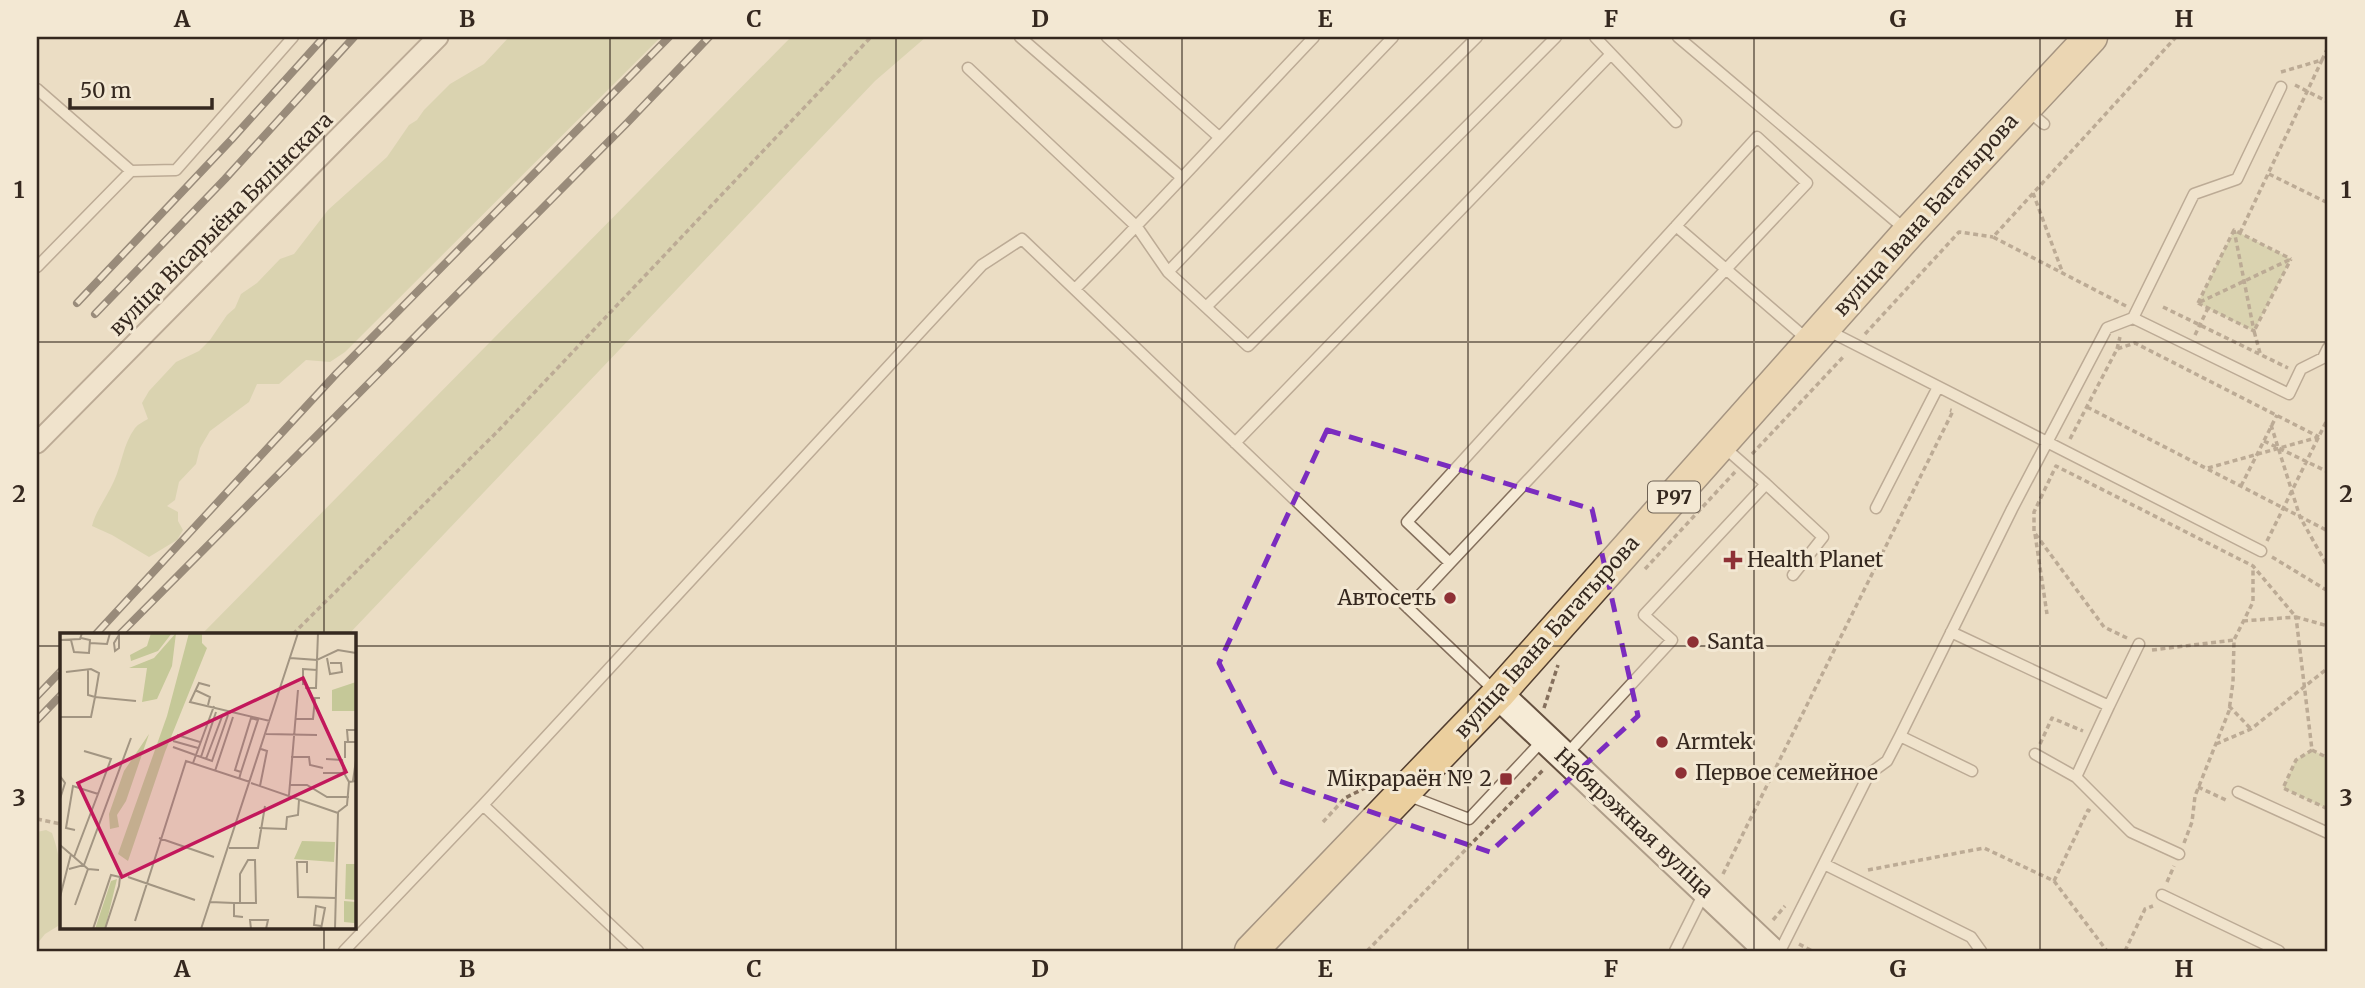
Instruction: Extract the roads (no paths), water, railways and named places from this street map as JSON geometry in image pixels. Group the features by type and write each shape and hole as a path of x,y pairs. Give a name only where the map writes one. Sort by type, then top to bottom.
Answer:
{"main road":[{"name":"вуліца Івана Багатырова","path":"1251,951 1391,787 1498,694 1909,232 2034,116 2091,37"},
{"name":"Набярэжная вуліца","path":"1498,694 1551,755 1706,889 1770,951"}],"street":[{"name":"вуліца Вісарыёна Бялінскага","path":"37,443 438,37"}],"lane":[{"path":"37,89 131,171 176,170 293,37"},
{"path":"1020,37 1181,177"},
{"path":"1107,37 1219,137"},
{"path":"1075,289 1137,227 1314,37"},
{"path":"1168,272 1393,37"},
{"path":"1206,307 1477,37"},
{"path":"968,68 1137,227 1168,272 1248,346 1556,37"},
{"path":"1595,37 1676,122"},
{"path":"1678,37 1909,232"},
{"path":"1235,443 1611,54"},
{"path":"1780,951 1869,774 1887,761 2106,328 2133,318 2194,194 2237,179 2281,87"},
{"path":"1408,608 1807,183 1757,137 1407,522 1450,563"},
{"path":"37,267 131,171"},
{"path":"1676,226 1726,270 1817,336 1938,387 2261,551"},
{"path":"344,951 483,805 982,265 1022,239 1498,694"},
{"path":"2133,318 2289,394 2301,369 2323,358 2328,348"},
{"path":"1876,508 1938,387"},
{"path":"1721,444 1823,537 1793,575"},
{"path":"1391,787 1468,819 1551,755 1672,640 1644,615 1766,484"},
{"path":"1951,632 2109,706"},
{"path":"2076,777 2139,644"},
{"path":"1900,736 1972,771"},
{"path":"2035,754 2076,777 2131,832 2179,854"},
{"path":"2238,792 2328,833"},
{"path":"483,805 638,951"},
{"path":"1824,864 1971,937 1981,951"},
{"path":"1675,951 1706,889"},
{"path":"2161,895 2279,951"}],"railway":[{"path":"77,303 324,37"},
{"path":"95,314 225,179 354,37"},
{"path":"97,633 337,373 669,37"},
{"path":"121,633 709,37"},
{"path":"37,696 60,672"},
{"path":"37,720 60,696"}],"place":[{"name":"Health Planet","path":"1733,560"},
{"name":"Автосеть","path":"1450,598"},
{"name":"Santa","path":"1693,642"},
{"name":"Armtek","path":"1662,742"},
{"name":"Первое семейное","path":"1681,773"},
{"name":"Мікрараён № 2","path":"1506,779"}]}
